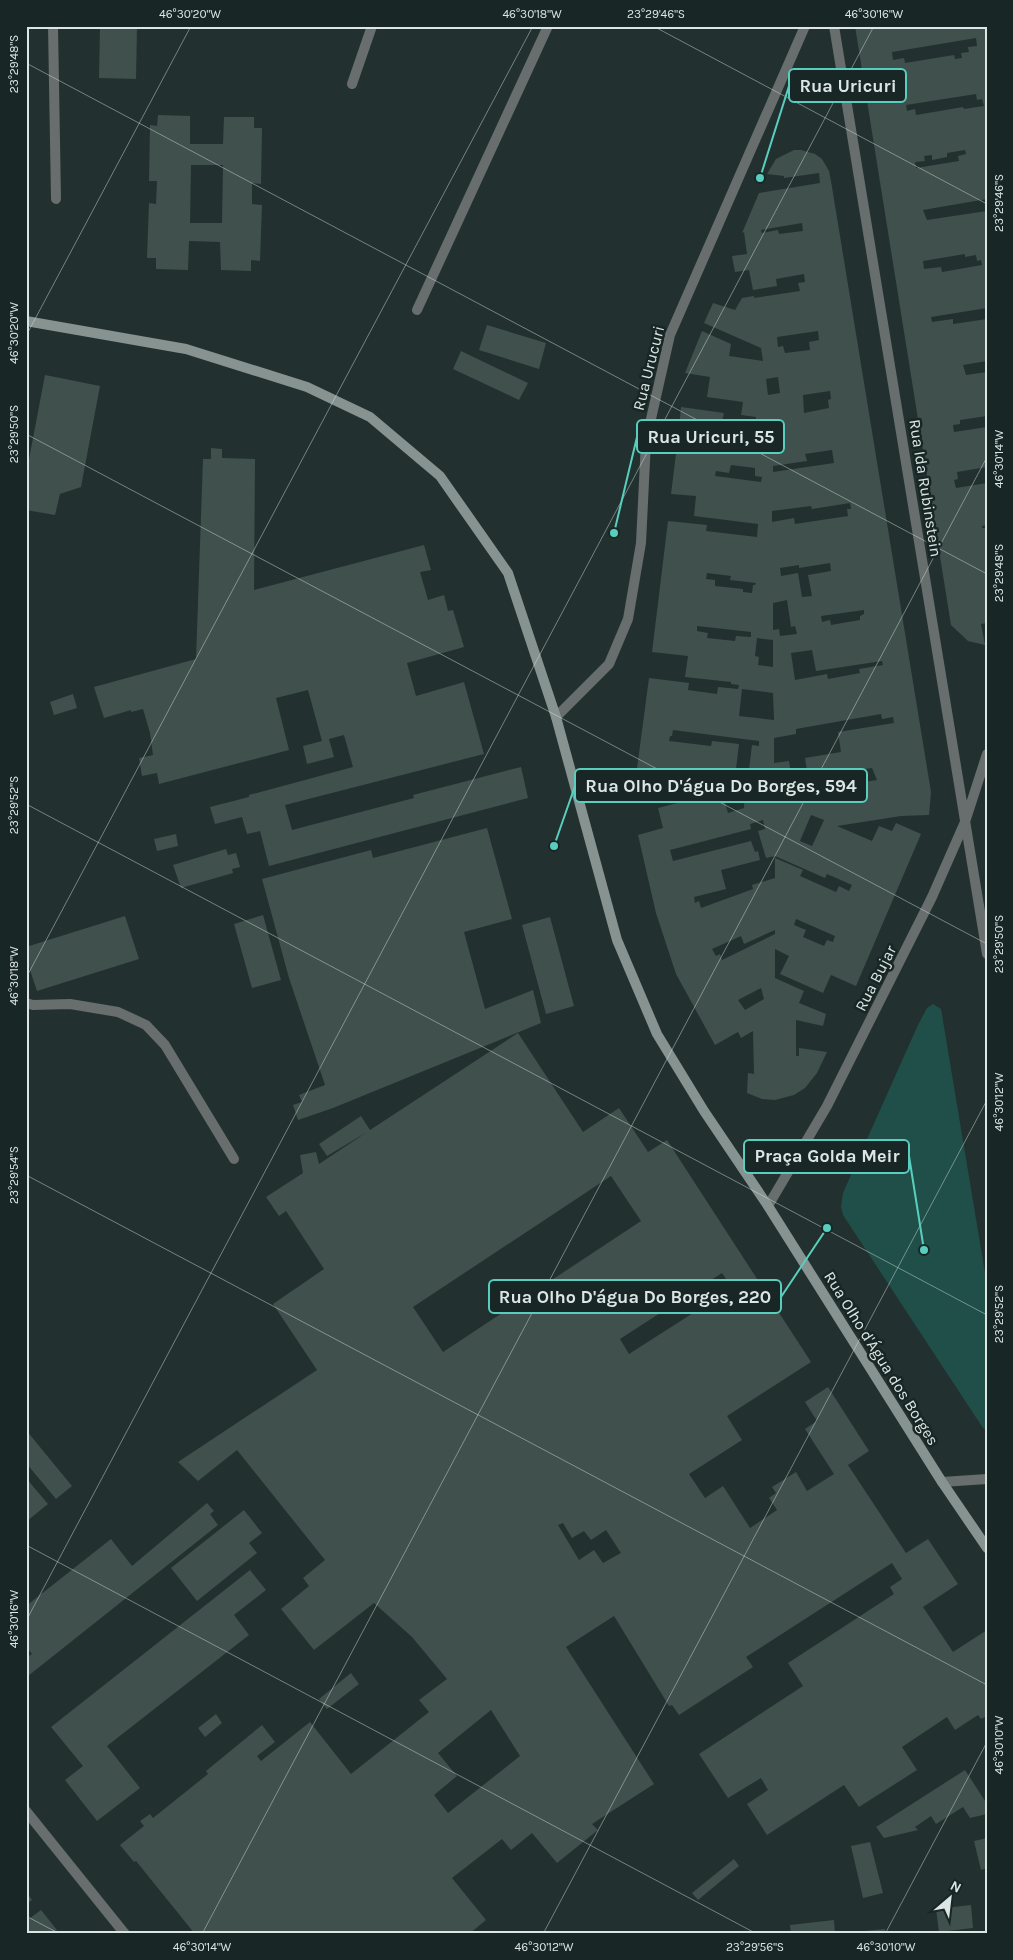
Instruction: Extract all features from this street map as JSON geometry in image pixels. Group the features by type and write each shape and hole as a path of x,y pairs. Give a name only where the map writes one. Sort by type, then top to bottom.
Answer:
{"main road":[{"name":"Rua Olho d'Água dos Borges","path":"26,321 186,349 308,387 370,417 440,476 508,573 556,717 617,940 657,1034 704,1111 768,1206 942,1482 987,1548"}],"street":[{"path":"53,26 56,199"},
{"path":"352,84 372,26"},
{"path":"416,310 548,26"},
{"name":"Rua Urucuri","path":"556,717 609,664 628,620 641,543 646,441 670,335 805,26"},
{"name":"Rua Ida Rubinstein","path":"834,26 987,954"},
{"name":"Rua Bujar","path":"768,1206 827,1106 932,896 965,822 987,754"},
{"path":"26,1003 33,1005 70,1004 118,1012 146,1024 165,1045 234,1159"},
{"path":"942,1482 987,1479"},
{"path":"26,1811 125,1934"}],"green space":[{"path":"933,1004 941,1009 987,1285 987,1430 983,1428 843,1215 841,1207 843,1193 918,1025 927,1008"}],"building":[{"path":"100,26 137,26 136,79 99,78"},
{"path":"855,26 987,26 987,199 923,210 927,220 987,211 987,308 931,317 932,322 953,319 953,324 987,319 987,361 963,365 966,375 987,372 987,416 960,420 960,424 953,425 954,432 987,427 987,467 957,472 958,479 954,480 956,488 987,483 987,525 982,526 982,528 987,528 987,623 981,624 985,645 968,641 951,625","holes":["976,38 977,46 968,47 969,52 961,53 962,58 955,59 954,55 905,63 904,58 893,60 892,52","976,94 977,100 982,99 984,106 964,109 963,107 916,115 915,109 907,111 906,105","965,150 966,154 958,156 959,161 916,168 915,162 925,161 924,156 932,155 932,160 947,157 947,153","965,254 965,257 976,255 977,261 981,260 982,265 942,272 941,267 924,269 923,261"]},
{"path":"158,115 190,116 190,144 223,144 224,117 254,117 254,128 262,128 261,184 252,183 252,204 262,205 260,261 251,260 251,271 221,270 220,242 189,241 188,270 156,269 156,258 147,258 149,203 156,204 157,181 149,181 150,125 157,126","holes":["191,165 223,165 222,223 190,223"]},
{"path":"794,150 801,150 815,154 822,159 829,171 931,792 929,815 901,816 837,826 872,841 879,826 892,831 896,823 921,834 856,986 831,975 823,993 780,974 789,956 775,949 775,978 804,991 799,1003 826,1014 823,1026 796,1020 796,1056 799,1056 799,1048 827,1052 817,1073 805,1088 794,1095 775,1100 762,1099 747,1093 748,1073 754,1074 753,1031 741,1038 738,1032 715,1045 676,974 656,913 638,835 663,828 658,808 704,796 702,791 693,791 693,787 678,783 678,791 634,791 649,678 689,683 688,690 717,694 718,687 738,689 739,685 731,684 731,682 685,677 688,656 652,652 668,521 707,525 706,531 757,537 758,524 694,516 696,496 671,494 678,438 687,439 688,431 679,429 681,407 724,413 722,421 756,425 756,417 741,415 743,402 707,397 710,377 685,373 702,331 731,344 729,356 763,361 761,348 704,323 713,303 735,310 742,298 800,291 798,283 805,282 804,274 776,279 777,286 753,290 749,270 735,272 732,256 747,254 744,232 742,233 759,193 820,183 819,173 784,178 784,176 767,174 776,159","holes":["802,223 803,231 779,234 778,230 762,233 761,230","818,331 819,340 809,342 810,350 785,353 783,346 778,347 777,337","778,377 780,393 768,395 766,379","830,391 829,408 804,413 803,395","832,450 834,463 773,472 773,466 807,461 805,454","731,465 755,468 755,476 762,477 761,482 715,476 716,471 729,473","850,503 851,509 847,509 848,516 795,524 794,518 772,522 772,511 811,506 812,509","830,563 831,571 808,575 812,596 802,597 798,573 781,576 780,568 799,565 799,568","707,573 731,576 730,580 756,583 753,585 752,593 743,592 743,589 715,586 715,580 706,579","787,600 791,627 795,626 797,634 780,636 779,629 773,630 773,603","864,610 860,620 831,625 830,620 822,622 821,616","697,626 751,632 751,637 736,636 735,641 707,638 708,633 697,631","757,638 773,640 773,667 758,665 759,657 755,656","812,650 816,671 882,661 883,665 859,669 860,673 828,679 827,674 795,680 791,653","742,689 773,693 774,720 739,716","881,714 882,719 893,717 894,723 838,732 841,752 805,758 808,778 872,768 877,780 794,793 789,761 774,763 774,738 796,734 796,729","673,730 759,741 759,746 752,745 749,770 745,770 744,808 728,813 722,792 730,792 733,768 736,769 739,744 712,741 711,746 669,741","811,815 824,820 812,846 800,841","763,820 765,829 758,831 766,858 775,856 825,878 827,874 852,885 849,891 839,886 836,892 800,876 803,870 775,858 775,878 752,885 753,889 701,908 699,901 695,903 694,897 726,889 721,870 760,860 758,851 755,852 751,841 673,861 670,850 751,829 750,824","796,919 835,936 833,942 827,940 824,946 803,937 806,930 794,925","775,930 775,934 722,960 720,954 716,956 712,949 741,936 744,944","761,988 764,999 745,1010 738,1000"]},
{"path":"487,325 546,343 539,369 479,350"},
{"path":"461,351 528,383 519,400 453,369"},
{"path":"45,375 100,386 81,487 60,494 55,515 26,510 26,475"},
{"path":"211,448 222,449 222,458 255,459 254,590 424,545 431,570 420,572 428,600 444,595 448,611 453,610 464,647 407,663 416,696 464,682 484,754 285,805 292,830 414,798 413,795 521,767 528,798 269,866 260,831 247,834 242,817 215,824 210,807 353,767 344,735 329,739 334,757 307,764 303,746 322,741 308,690 276,698 289,750 159,784 157,773 142,776 139,758 153,755 150,733 143,709 131,712 131,710 104,718 94,687 196,659 203,459 211,459"},
{"path":"73,694 77,708 54,715 50,702"},
{"path":"487,828 512,919 464,932 485,1009 533,990 541,1023 333,1108 298,1120 293,1105 302,1102 299,1095 325,1085 289,978 262,879 371,850 373,858"},
{"path":"176,834 178,846 157,851 154,839"},
{"path":"226,849 228,855 236,853 240,867 232,869 233,873 181,888 173,865"},
{"path":"263,915 281,980 252,988 234,924"},
{"path":"125,916 139,959 37,991 26,958 26,947"},
{"path":"550,917 574,1006 546,1014 522,925"},
{"path":"518,1033 583,1132 619,1108 648,1152 667,1140 811,1362 727,1416 742,1440 689,1474 705,1498 723,1486 750,1528 777,1510 769,1498 776,1493 772,1487 796,1472 807,1491 834,1474 805,1429 817,1421 805,1402 828,1387 869,1451 848,1465 906,1553 928,1539 958,1584 923,1607 953,1652 987,1630 987,1716 981,1719 978,1715 955,1730 947,1717 902,1747 917,1770 859,1807 844,1785 767,1835 747,1804 768,1790 761,1778 728,1798 699,1754 803,1686 788,1663 894,1594 890,1587 902,1579 892,1563 746,1657 753,1667 679,1715 672,1705 669,1706 614,1616 566,1647 654,1784 592,1824 598,1830 557,1863 532,1833 511,1850 502,1839 452,1878 486,1920 469,1934 195,1934 136,1861 134,1862 120,1845 144,1826 140,1821 150,1814 153,1818 208,1774 206,1771 262,1725 275,1742 257,1756 261,1761 310,1722 351,1774 429,1712 419,1700 447,1679 412,1637 374,1603 314,1650 281,1609 309,1586 303,1578 325,1560 237,1450 198,1481 178,1462 317,1370 273,1304 324,1269 286,1211 279,1216 266,1197 303,1173 300,1155 316,1152 319,1164 367,1132 327,1156 319,1144 361,1116 370,1130","holes":["611,1176 641,1221 443,1352 413,1307","722,1273 732,1288 629,1354 620,1339","563,1523 572,1538 584,1531 591,1540 606,1530 621,1553 603,1563 594,1550 579,1560 558,1525","491,1710 520,1756 448,1813 434,1795 457,1776 438,1753"]},
{"path":"26,1430 72,1486 56,1499 26,1463"},
{"path":"26,1478 48,1504 27,1521 26,1520"},
{"path":"207,1503 214,1511 210,1514 218,1525 28,1676 26,1673 26,1658 32,1654 26,1647 26,1606 111,1539 132,1566"},
{"path":"244,1510 262,1533 249,1543 257,1553 197,1601 171,1568"},
{"path":"250,1570 266,1590 234,1615 249,1635 107,1746 140,1788 97,1821 65,1780 83,1766 51,1727"},
{"path":"351,1673 359,1684 327,1709 319,1699"},
{"path":"216,1714 222,1723 205,1737 198,1728"},
{"path":"965,1770 987,1804 987,1814 970,1818 963,1807 936,1824 931,1816 915,1827 918,1830 884,1838 876,1827"},
{"path":"987,1838 987,1868 981,1870 974,1841"},
{"path":"870,1842 883,1893 863,1898 851,1846"},
{"path":"734,1859 739,1866 698,1900 692,1893"},
{"path":"26,1892 32,1900 26,1904"},
{"path":"971,1905 973,1928 939,1932 936,1909"},
{"path":"41,1910 57,1930 52,1934 26,1934 26,1921"},
{"path":"834,1920 835,1934 791,1934 790,1925"},
{"path":"885,1929 885,1934 854,1934 854,1932"}],"place":[{"name":"Rua Uricuri","path":"760,178"},
{"name":"Rua Uricuri, 55","path":"614,533"},
{"name":"Rua Olho D'água Do Borges, 594","path":"554,846"},
{"name":"Rua Olho D'água Do Borges, 220","path":"827,1228"},
{"name":"Praça Golda Meir","path":"924,1250"}]}
